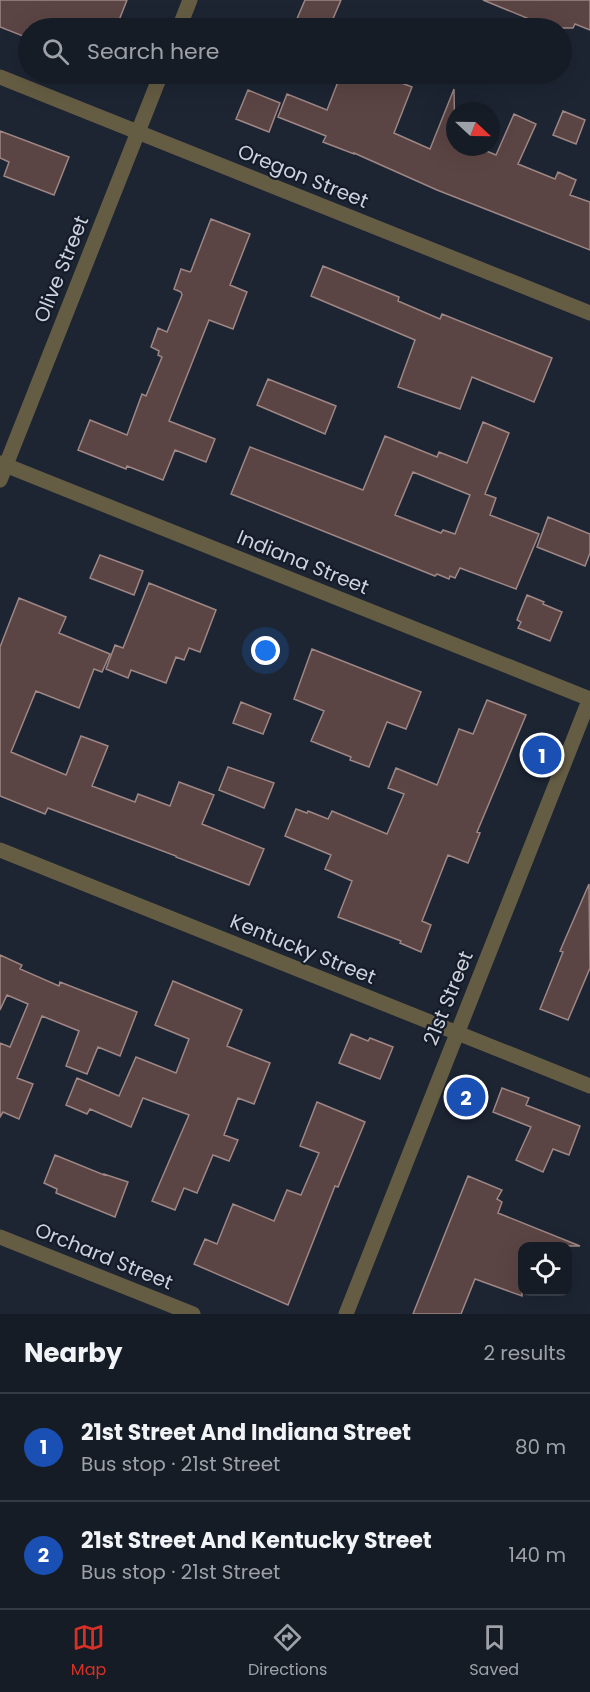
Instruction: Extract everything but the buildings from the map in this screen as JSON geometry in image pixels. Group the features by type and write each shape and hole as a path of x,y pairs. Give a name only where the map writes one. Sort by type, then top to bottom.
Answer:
{"street":[{"path":"183,18 190,0"},
{"name":"Oregon Street","path":"0,77 590,313"},
{"name":"Olive Street","path":"0,480 3,464 157,84"},
{"name":"Indiana Street","path":"3,464 590,699"},
{"name":"21st Street","path":"346,1314 590,699"},
{"name":"Kentucky Street","path":"0,850 590,1086"},
{"name":"Orchard Street","path":"0,1237 193,1314"}],"place":[{"name":"21st Street And Indiana Street","path":"542,755"},
{"name":"21st Street And Kentucky Street","path":"466,1097"}]}
